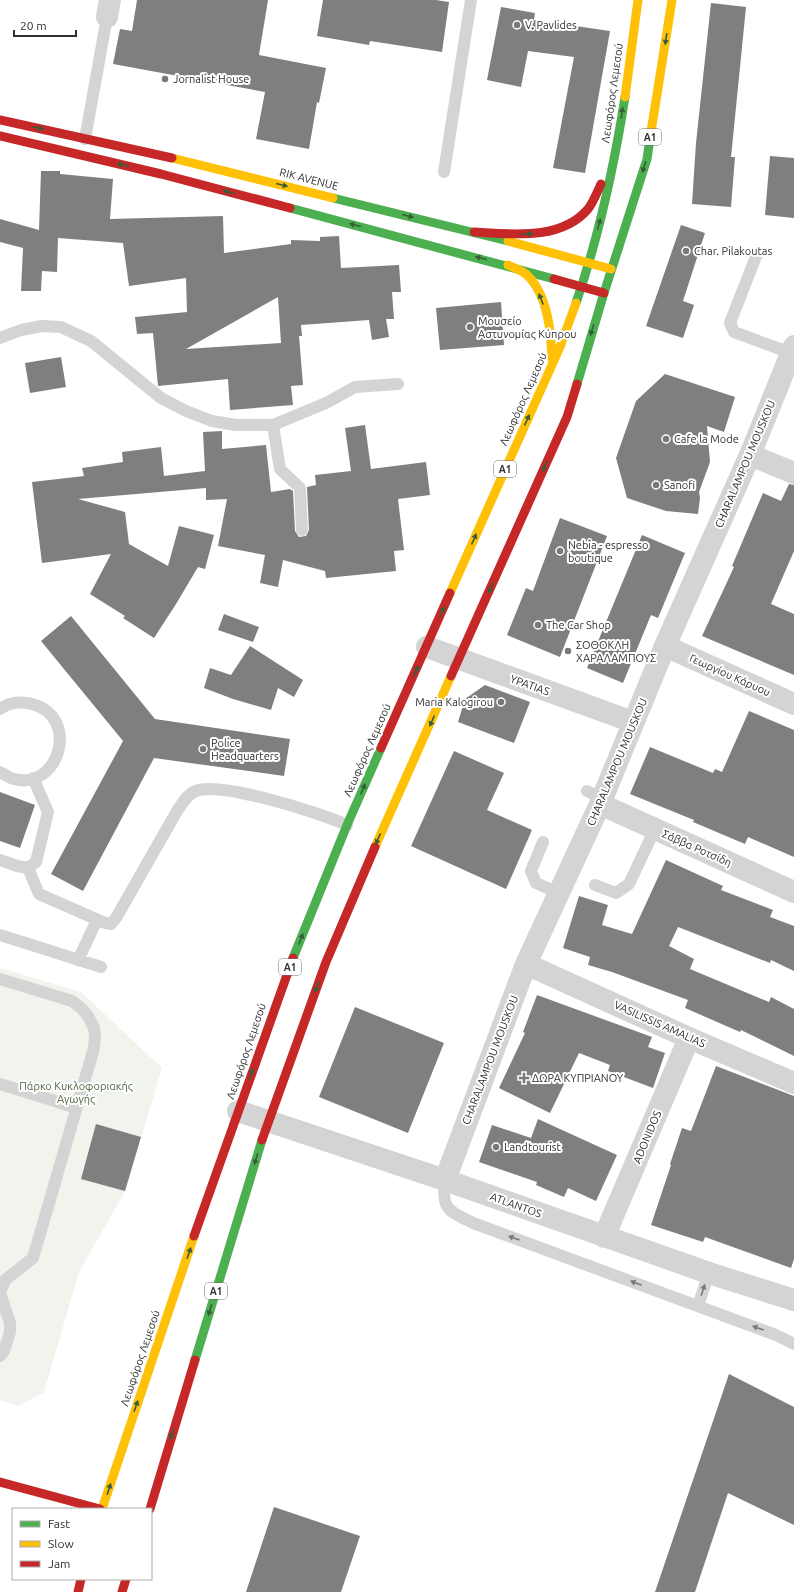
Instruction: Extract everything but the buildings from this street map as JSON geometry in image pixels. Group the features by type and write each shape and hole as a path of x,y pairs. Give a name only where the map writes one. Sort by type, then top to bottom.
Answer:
{"main road":[{"name":"Λεωφόρος Λεμεσού","path":"101,1508 284,981 347,825 560,347 582,286 590,262 616,151 635,0"},
{"name":"A1","path":"150,1508 268,1122 326,962 376,844 567,417 611,269 647,159 672,0"},
{"name":"RIK AVENUE","path":"0,120 170,158 474,232 590,262 611,269"},
{"path":"0,136 160,174 508,265 604,293"},
{"path":"474,232 519,234 534,233 555,230 574,220 585,211 597,194 616,151"},
{"path":"508,265 526,274 536,287 549,326 552,341 552,364"},
{"path":"0,1482 97,1508"},
{"path":"78,1592 82,1580"},
{"path":"122,1592 126,1580"}],"street":[{"name":"CHARALAMPOU MOUSKOU","path":"445,1180 526,964 559,893 597,798 633,722 750,455 793,349"},
{"path":"750,455 794,474"},
{"name":"Γεωργίου Κάρυου","path":"665,646 794,704"},
{"name":"YPATIAS","path":"426,647 571,707 633,722"},
{"name":"Σάββα Ροτσίδη","path":"597,798 655,829 794,892"},
{"name":"VASILISSIS AMALIAS","path":"526,964 689,1038 794,1083"},
{"name":"ADONIDOS","path":"604,1237 689,1038"},
{"name":"ATLANTOS","path":"238,1111 445,1180 709,1273 794,1300"}],"lane":[{"path":"444,172 470,0"},
{"path":"85,138 108,8"},
{"path":"757,254 730,323 734,332 793,349"},
{"path":"0,338 21,330 42,326 61,327 91,341 161,398 186,411 212,421 236,424 273,425 326,403 355,387 398,384"},
{"path":"273,425 280,469 300,488 302,530"},
{"path":"0,709 12,703 26,702 38,706 49,714 57,724 60,737 60,750 54,762 45,772 33,778 23,780 13,779 0,772"},
{"path":"0,860 28,868 36,862 48,812 33,778"},
{"path":"28,868 39,894 97,920 111,924 116,918 177,811 186,798 195,791 208,788 223,790 284,803 332,818 347,825"},
{"path":"595,886 616,893 630,884 655,829"},
{"path":"543,842 530,871 536,883 559,893"},
{"path":"78,960 97,920"},
{"path":"0,935 101,967"},
{"path":"0,979 72,1001 82,1008 88,1016 94,1028 95,1037 94,1048 33,1258 5,1280 0,1293 10,1323 10,1332 4,1351 0,1356"},
{"path":"0,1084 77,1108"},
{"path":"445,1180 444,1201 450,1211 473,1223 776,1335 794,1344"},
{"path":"698,1306 709,1273"}],"green space":[{"name":"Πάρκο Κυκλοφοριακής Αγωγής","path":"0,968 81,992 162,1068 125,1191 79,1272 44,1392 18,1406 0,1400"}],"traffic: fast":[{"path":"576,303 599,227 616,149 625,97"},
{"path":"577,384 604,293 647,159 651,132"},
{"path":"333,198 508,241"},
{"path":"290,208 554,279"},
{"path":"293,958 347,825 381,748"},
{"path":"195,1360 262,1140"}],"traffic: slow":[{"path":"625,97 638,0"},
{"path":"651,132 672,0"},
{"path":"172,158 333,198"},
{"path":"508,241 611,269"},
{"path":"508,265 527,275 540,293 547,314 551,337 552,359"},
{"path":"450,593 560,347 576,303"},
{"path":"375,847 451,676"},
{"path":"102,1508 194,1236"}],"traffic: jam":[{"path":"0,120 172,158"},
{"path":"0,136 161,174 290,208"},
{"path":"474,232 504,234 535,233 550,231 564,226 577,219 588,209 601,184"},
{"path":"554,279 604,293"},
{"path":"451,676 567,417 577,384"},
{"path":"381,748 450,593"},
{"path":"262,1140 326,962 375,847"},
{"path":"194,1236 293,958"},
{"path":"150,1508 195,1360"},
{"path":"0,1482 96,1508"},
{"path":"78,1592 81,1580"},
{"path":"122,1592 126,1580"}],"place":[{"name":"V. Pavlides","path":"517,25"},
{"name":"Jornalist House","path":"165,79"},
{"name":"Char. Pilakoutas","path":"686,251"},
{"name":"Μουσείο Αστυνομίας Κύπρου","path":"470,327"},
{"name":"Cafe la Mode","path":"666,439"},
{"name":"Sanofi","path":"656,485"},
{"name":"Nebia - espresso boutique","path":"560,551"},
{"name":"The Car Shop","path":"538,625"},
{"name":"ΣΟΘΟΚΛΗ ΧΑΡΑΛΑΜΠΟΥΣ","path":"568,651"},
{"name":"Maria Kalogirou","path":"501,702"},
{"name":"Police Headquarters","path":"203,749"},
{"name":"ΔΩΡΑ ΚΥΠΡΙΑΝΟΥ","path":"524,1078"},
{"name":"Landtourist","path":"496,1147"}]}
